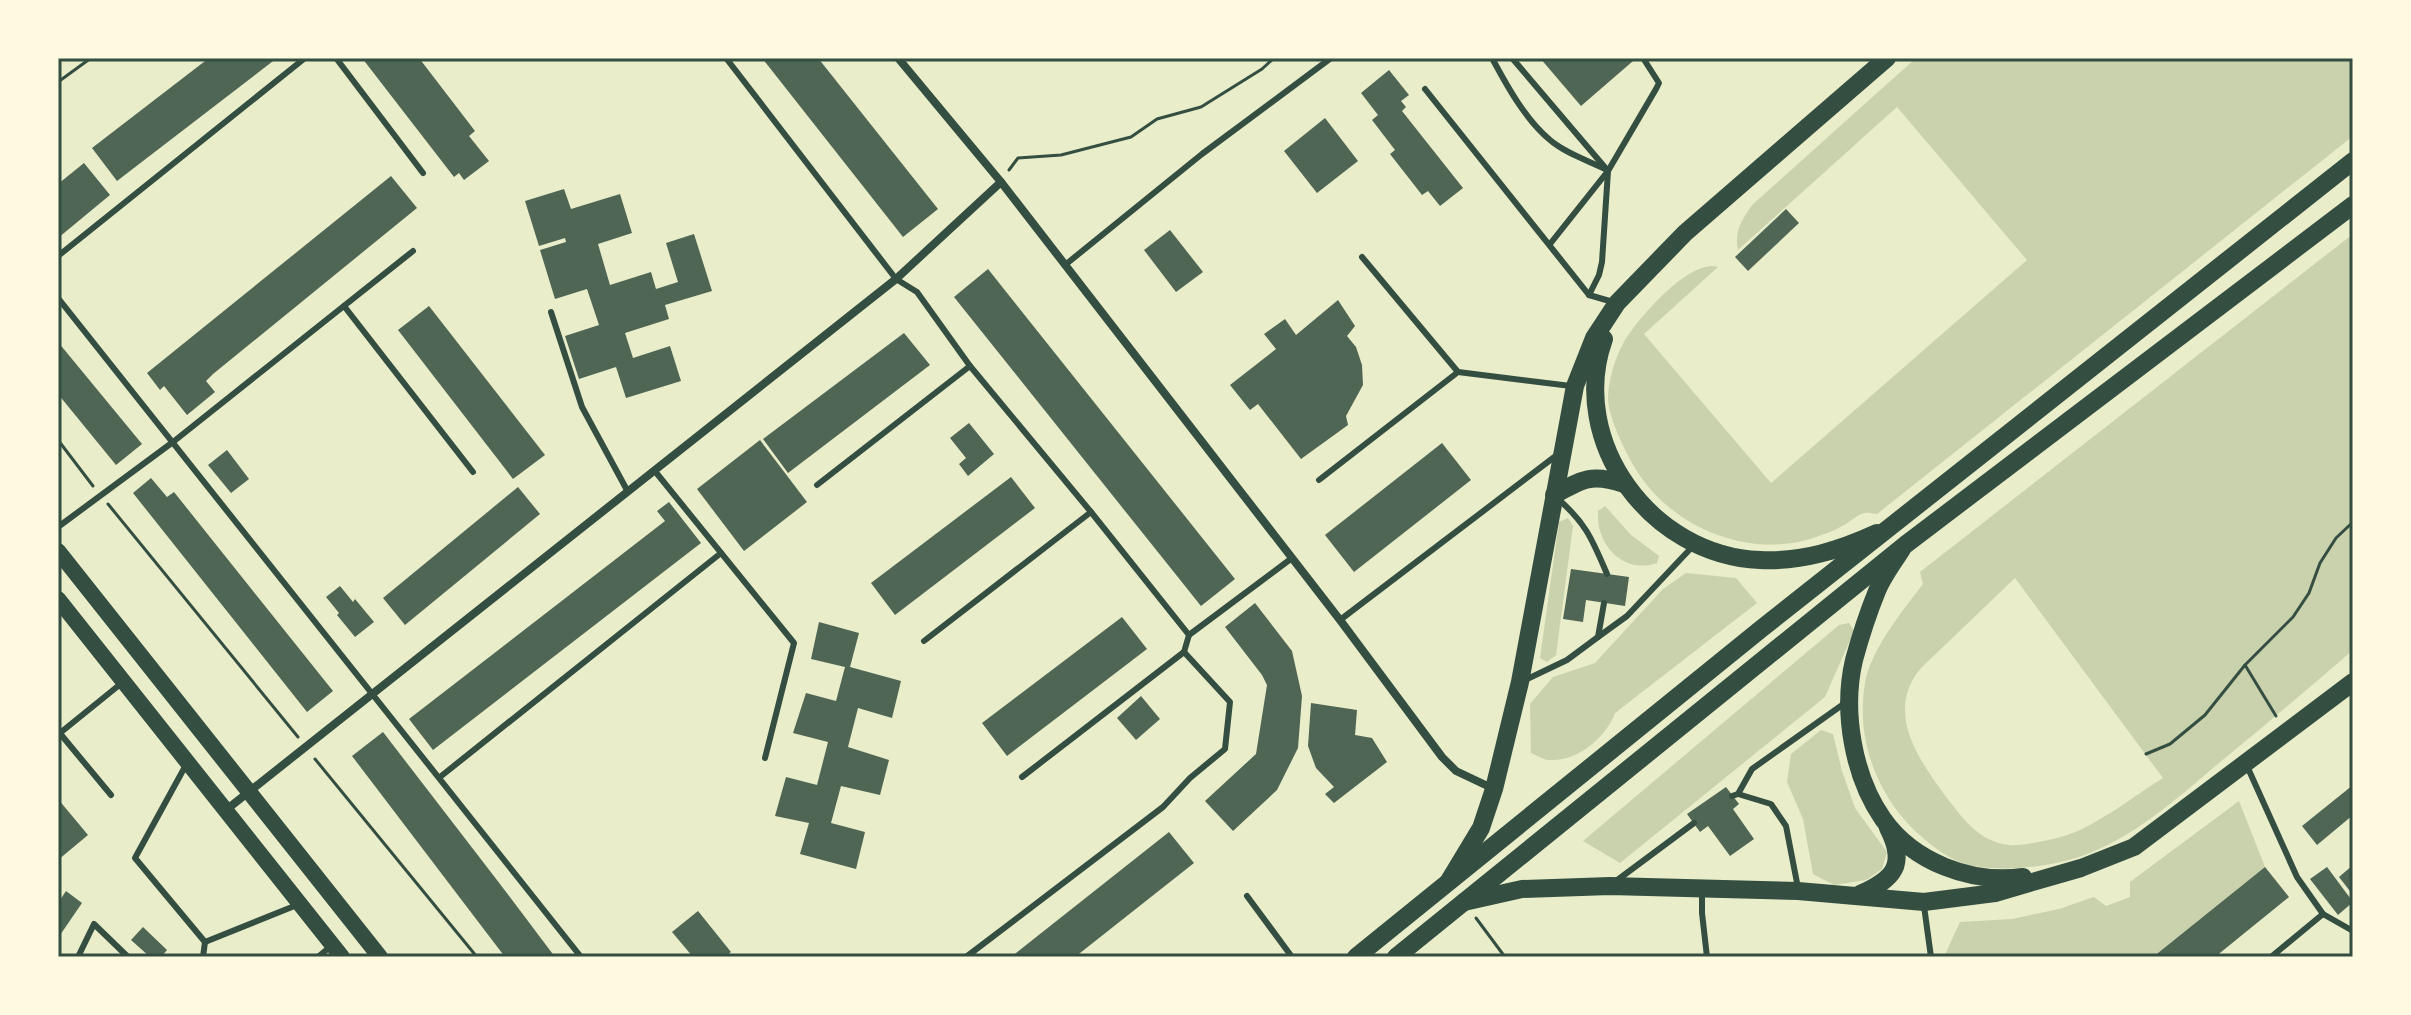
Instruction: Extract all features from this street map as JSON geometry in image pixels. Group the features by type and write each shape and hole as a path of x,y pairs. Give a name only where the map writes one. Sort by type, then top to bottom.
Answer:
{"main road":[{"path":"1448,883 1481,828 1494,789 1520,682 1575,386 1594,338 1617,303 1685,233 1887,58"},
{"path":"1356,957 1761,629 2353,161"},
{"path":"1396,957 1905,545 2353,205"},
{"path":"1617,303 1600,351 1595,385 1597,417 1606,451 1624,484 1645,509 1695,543 1732,556 1759,560 1806,558 1848,546 1891,526"},
{"path":"1554,495 1578,481 1590,478 1607,478 1624,484"},
{"path":"1857,895 1883,884 1894,872 1895,846 1865,785 1855,755 1850,699 1853,662 1878,589 1905,545"},
{"path":"58,551 380,957"},
{"path":"58,599 337,951"},
{"path":"1464,902 1522,889 1610,886 1798,891 1924,902 1995,893 2081,868 2134,847 2353,682"},
{"path":"1883,819 1909,846 1934,863 1963,874 2010,879 2081,868"}],"street":[{"path":"898,58 1001,182 1340,620 1442,757 1456,771 1494,789"},
{"path":"226,810 896,279 1001,182"}],"lane":[{"path":"58,256 305,58"},
{"path":"336,58 423,173"},
{"path":"726,58 896,279 917,292 970,366 1189,635"},
{"path":"1065,265 1202,154 1331,58"},
{"path":"1492,58 1515,98 1551,142 1608,171"},
{"path":"1512,58 1608,171 1602,262 1589,295"},
{"path":"1550,244 1608,171 1659,83 1643,58"},
{"path":"1425,89 1589,295 1617,303"},
{"path":"58,527 173,442 413,251"},
{"path":"1362,257 1458,372 1575,386"},
{"path":"58,298 581,957"},
{"path":"344,306 473,472"},
{"path":"551,312 582,407 628,492"},
{"path":"817,485 970,366"},
{"path":"1319,480 1458,372"},
{"path":"1340,620 1562,451"},
{"path":"654,470 794,643 765,758"},
{"path":"1554,495 1578,516 1592,538 1607,574"},
{"path":"924,641 1091,512"},
{"path":"1520,682 1567,660 1627,616 1695,543"},
{"path":"440,777 721,553"},
{"path":"1022,777 1184,652 1189,635 1292,558"},
{"path":"1598,637 1604,603"},
{"path":"966,957 1163,807 1190,778 1225,749 1230,702 1184,652"},
{"path":"111,795 59,732 123,682"},
{"path":"1798,891 1786,826 1771,804 1735,795 1752,769 1850,699"},
{"path":"187,763 135,858 205,942 203,957"},
{"path":"2246,763 2297,877 2323,914 2353,931"},
{"path":"1610,886 1694,823"},
{"path":"1703,887 1702,913 1707,957"},
{"path":"1247,896 1292,957"},
{"path":"1924,902 1931,957"},
{"path":"205,942 301,904"},
{"path":"2271,957 2323,914"},
{"path":"78,957 94,924 128,957"},
{"path":"318,957 337,951"}],"path":[{"path":"58,82 91,58"},
{"path":"1001,182 1018,158 1061,155 1131,137 1157,119 1201,107 1262,69 1274,58"},
{"path":"58,440 477,957"},
{"path":"2146,754 2170,744 2189,730 2245,665 2293,617 2309,593 2320,563 2336,538 2353,522"},
{"path":"2245,665 2276,716"},
{"path":"1464,902 1505,957"}],"green space":[{"path":"1916,58 2353,58 2353,136 1877,514 1862,514 1828,533 1787,544 1741,541 1718,535 1676,513 1658,498 1632,462 1611,416 1608,396 1620,350 1639,321 1665,293 1693,272 1718,267 1644,334 1771,483 2027,260 1897,107 1738,250 1738,231 1752,205"},
{"path":"2353,234 2353,650 2170,804 2136,829 2099,849 2067,861 2038,866 1978,867 1955,860 1924,839 1894,807 1874,769 1867,748 1863,705 1865,683 1873,658 1888,631 1923,584 1920,572","holes":["2015,578 2163,778 2074,832 2024,844 1998,843 1979,833 1964,819 1915,749 1905,717 1911,684 1921,668"]},
{"path":"1605,506 1631,535 1659,556 1657,563 1630,564 1615,555 1600,531 1598,511"},
{"path":"1568,518 1573,526 1556,655 1547,662 1540,658 1559,522"},
{"path":"1686,573 1736,578 1757,603 1615,713 1605,731 1590,746 1560,760 1547,760 1531,753 1530,704 1553,677 1595,663 1663,589"},
{"path":"1849,623 1854,631 1825,697 1620,863 1583,841 1839,625"},
{"path":"1821,730 1833,734 1855,808 1887,852 1882,869 1866,880 1834,885 1813,874 1803,819 1787,782 1791,754"},
{"path":"2239,801 2265,867 2153,957 1944,957 1960,922 2012,919 2059,909 2094,897 2106,906 2130,897 2130,882"}],"building":[{"path":"209,58 277,58 117,181 92,148"},
{"path":"362,58 419,58 475,131 469,136 489,161 464,180 459,173 454,177"},
{"path":"762,58 818,58 938,209 903,237"},
{"path":"1540,58 1630,58 1633,61 1581,106"},
{"path":"1389,70 1409,95 1401,101 1406,107 1402,111 1463,188 1440,206 1428,191 1422,195 1390,154 1395,150 1372,120 1378,115 1361,93"},
{"path":"1325,118 1358,161 1317,193 1284,151"},
{"path":"84,163 110,195 58,238 58,184"},
{"path":"391,176 417,208 213,374 206,381 215,392 187,415 164,386 160,390 147,373"},
{"path":"564,189 571,209 620,194 632,233 598,244 610,285 651,272 656,289 678,282 666,243 694,234 712,291 665,305 669,319 625,333 633,358 670,346 681,381 626,398 616,367 579,379 565,336 599,325 587,289 555,299 540,250 566,242 565,238 539,246 525,201"},
{"path":"1786,209 1799,223 1748,271 1735,257"},
{"path":"1170,230 1203,272 1176,292 1144,250"},
{"path":"988,269 1235,579 1201,606 954,297"},
{"path":"1338,300 1355,326 1347,336 1356,347 1362,365 1363,385 1346,416 1348,425 1301,459 1258,404 1250,410 1230,385 1276,349 1264,334 1285,319 1296,335"},
{"path":"429,306 545,455 513,479 398,330"},
{"path":"904,333 930,365 788,473 763,439"},
{"path":"58,342 142,444 116,465 58,394"},
{"path":"969,423 994,454 968,476 959,464 966,458 950,438"},
{"path":"760,440 807,502 744,551 697,489"},
{"path":"1442,443 1471,480 1354,572 1325,535"},
{"path":"227,450 249,479 231,493 208,465"},
{"path":"1011,477 1035,508 895,615 871,583"},
{"path":"151,478 167,497 174,492 333,691 307,712 133,493"},
{"path":"518,487 540,514 405,625 383,598"},
{"path":"669,502 701,543 433,750 409,719 665,521 657,511"},
{"path":"1571,569 1629,577 1625,606 1586,600 1583,622 1563,619"},
{"path":"340,586 374,622 355,637 326,597"},
{"path":"1255,603 1292,651 1302,696 1298,748 1277,790 1233,831 1205,801 1256,754 1267,685 1225,627"},
{"path":"1122,617 1147,649 1007,756 982,723"},
{"path":"819,622 859,633 850,667 901,681 892,718 858,708 848,747 889,760 880,795 841,786 831,823 865,832 856,869 800,854 809,823 775,816 786,777 817,785 828,742 793,733 806,693 836,701 845,667 811,659"},
{"path":"1141,696 1160,719 1136,740 1117,718"},
{"path":"1311,703 1357,710 1355,735 1372,738 1387,762 1334,803 1325,794 1334,787 1316,768 1308,746"},
{"path":"383,732 555,957 505,957 352,756"},
{"path":"2353,785 2353,815 2317,845 2302,826"},
{"path":"1726,787 1739,804 1733,809 1754,839 1730,856 1708,826 1700,832 1687,814"},
{"path":"58,799 88,835 58,860"},
{"path":"1169,832 1194,863 1075,957 1011,957"},
{"path":"2353,865 2353,895 2339,877"},
{"path":"2265,867 2289,897 2215,957 2153,957"},
{"path":"2327,867 2353,902 2338,915 2310,879"},
{"path":"66,891 82,903 58,938 58,903"},
{"path":"698,911 731,952 725,957 693,957 672,932"},
{"path":"143,927 167,950 161,957 150,957 131,940"}]}
